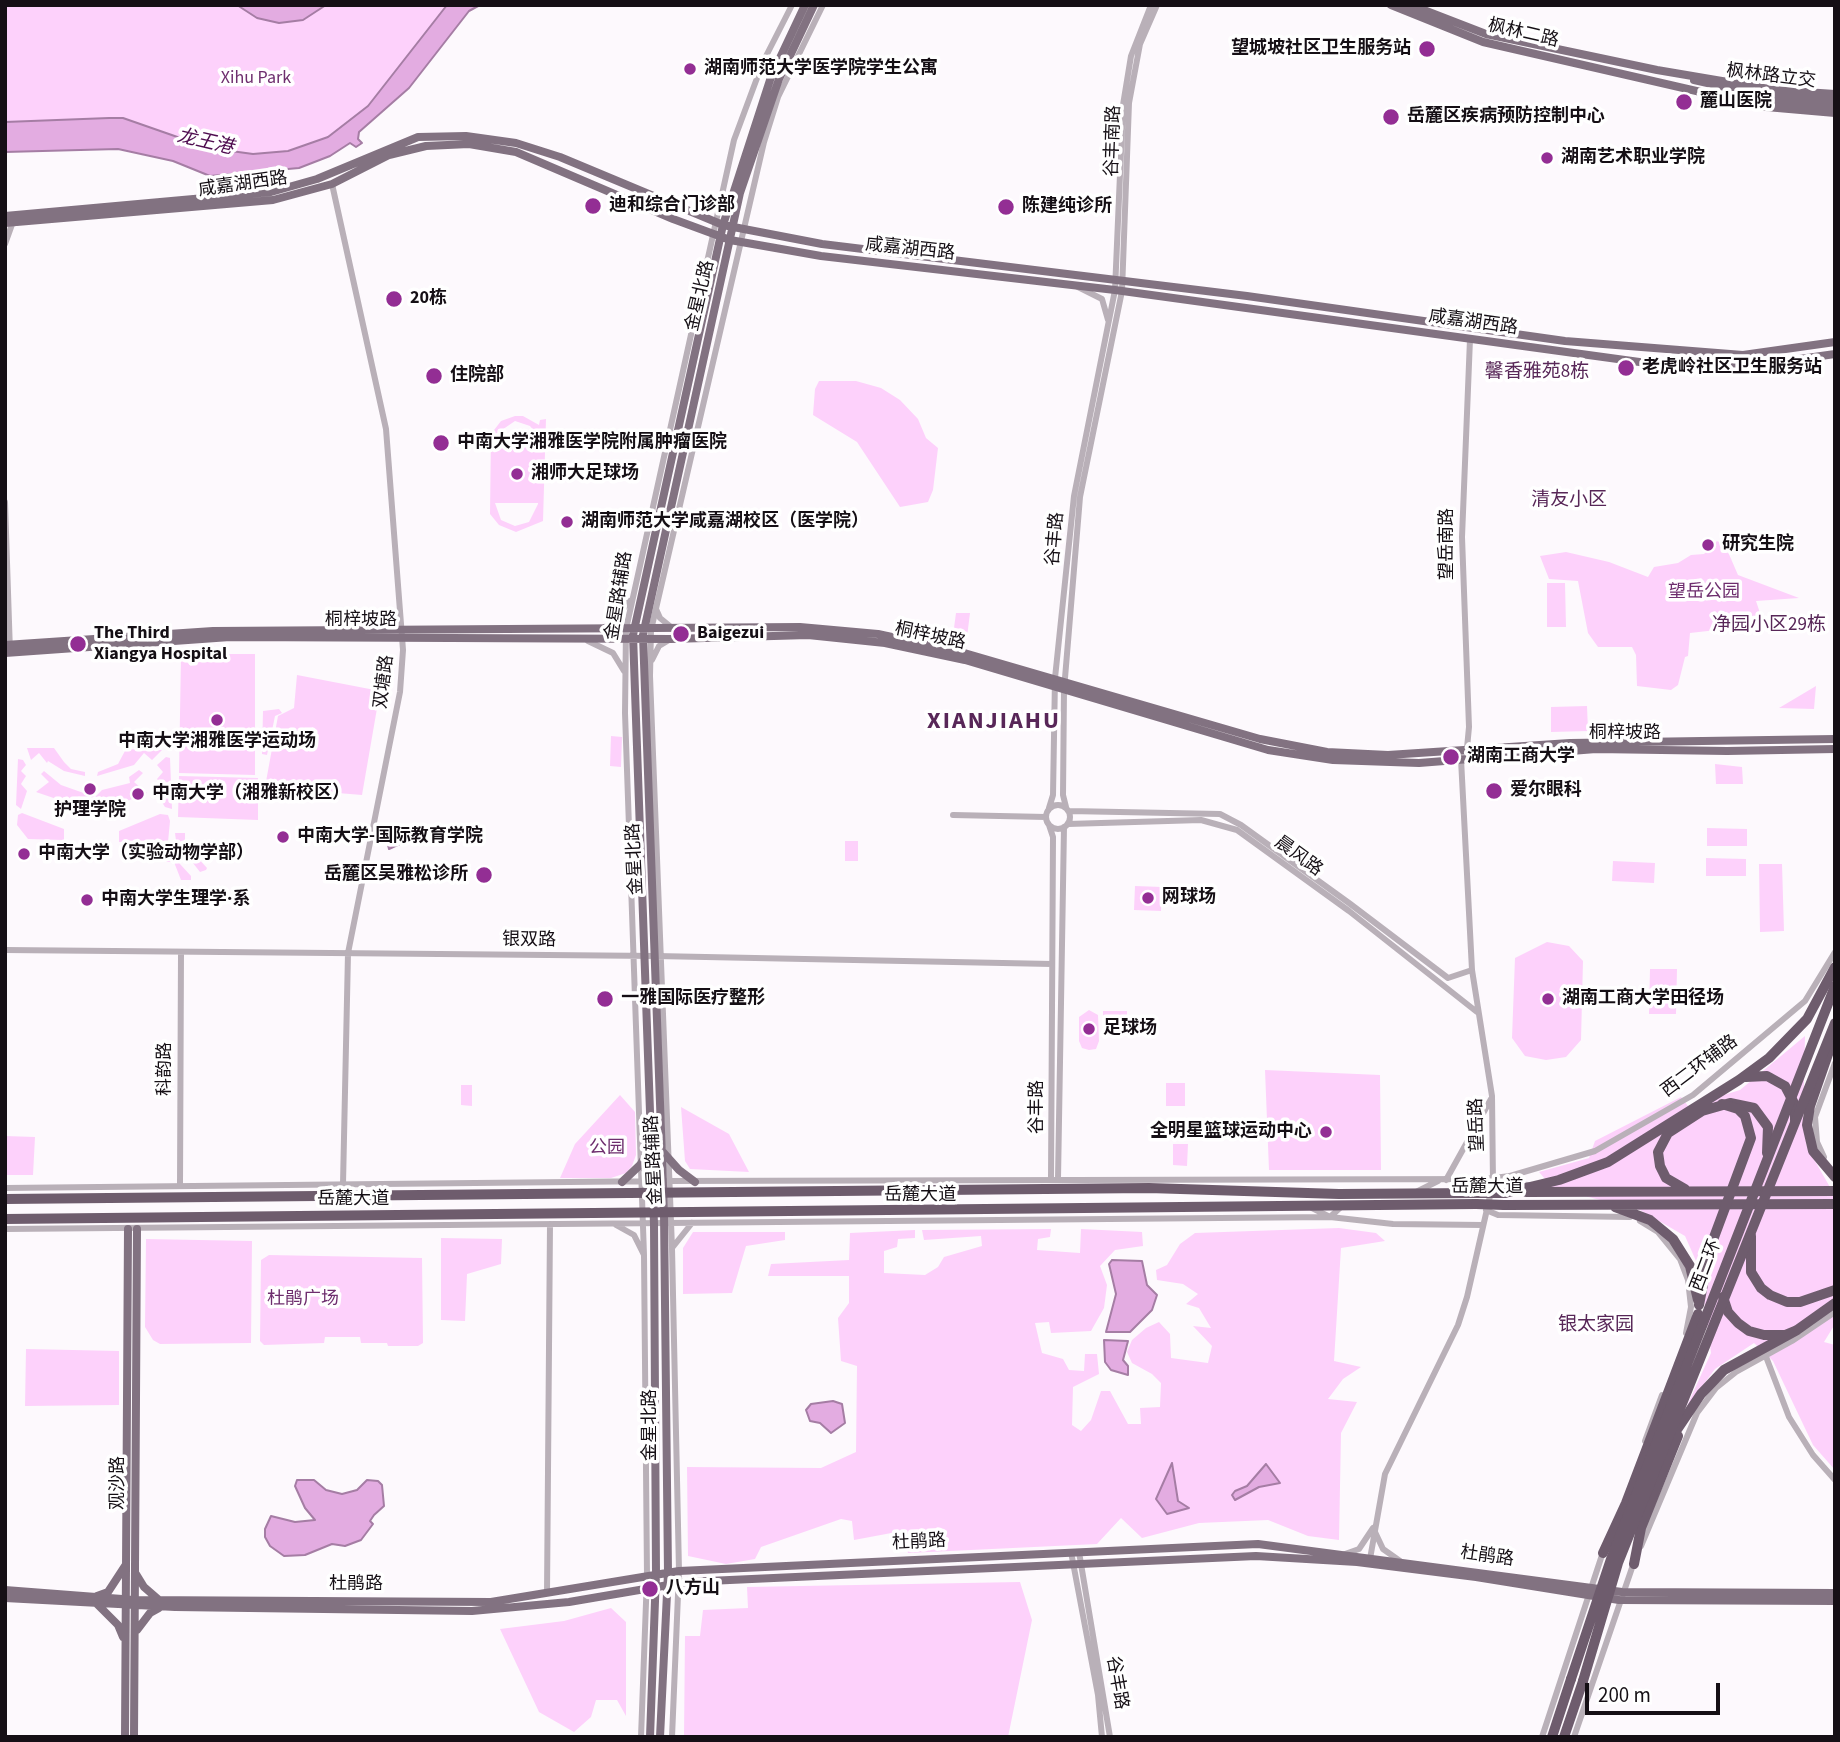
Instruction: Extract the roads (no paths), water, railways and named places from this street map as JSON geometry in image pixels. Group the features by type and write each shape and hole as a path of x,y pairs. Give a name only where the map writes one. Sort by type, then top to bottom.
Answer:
{"highway":[{"path":"1505,1193 1540,1185 1608,1162 1739,1080 1782,1047 1807,1019 1835,967"},
{"name":"西二环","path":"1607,1556 1681,1379 1834,985"},
{"path":"1634,1564 1642,1528 1668,1450 1835,1023"},
{"path":"1835,1034 1808,1115 1811,1146 1823,1166 1835,1177"},
{"path":"1739,1080 1752,1076 1773,1078 1790,1092 1795,1105 1793,1127"},
{"path":"1695,1191 1671,1182 1660,1166 1660,1146 1668,1133 1690,1117 1722,1104 1739,1102 1759,1111 1769,1132 1767,1153"},
{"path":"1696,1336 1709,1252 1751,1138 1745,1116 1738,1109 1722,1104"},
{"name":"岳麓大道","path":"5,1199 1149,1188 1415,1192 1504,1205 1835,1204"},
{"name":"岳麓大道","path":"5,1219 550,1214 658,1218 1213,1209 1476,1199 1505,1193 1835,1191"},
{"path":"1552,1737 1611,1541 1699,1310 1694,1274 1680,1247 1660,1226 1629,1210 1582,1204"},
{"path":"1751,1236 1749,1257 1754,1277 1765,1291 1787,1302 1807,1301 1835,1290"},
{"path":"1718,1280 1728,1312 1743,1328 1764,1335 1785,1335 1797,1330"},
{"path":"1564,1737 1618,1563 1682,1415 1724,1370 1742,1357 1797,1330 1835,1303"},
{"path":"1654,1432 1681,1379"}],"main road":[{"name":"金星北路","path":"660,1737 665,1585 668,1573 658,1218 657,1194 652,1181 638,634 720,224 771,77 805,5"},
{"name":"金星北路","path":"657,1194 666,1181 662,1150 659,956 638,634 738,229 740,192 757,135 779,79 814,5"},
{"name":"枫林二路","path":"1391,5 1413,8 1486,34 1657,70 1775,90 1835,94"},
{"name":"枫林二路","path":"1413,8 1483,42 1766,107 1835,113"},
{"name":"枫林二路","path":"1657,70 1704,85"},
{"name":"枫林二路","path":"1652,80 1704,85"},
{"name":"枫林路立交","path":"1704,85 1757,94 1835,100"},
{"name":"枫林路立交","path":"1704,85 1756,100 1835,106"},
{"name":"咸嘉湖西路","path":"9,219 271,192 317,179 392,146 436,134 527,146 560,157 720,224 822,244 1119,284 1654,365 1743,367 1835,354"},
{"name":"咸嘉湖西路","path":"9,219 273,201 332,184 389,155 426,146 469,144 516,152 717,236 821,256 1071,284 1119,284 1247,296 1577,342 1743,355 1835,342"},
{"name":"桐梓坡路","path":"7,649 213,631 583,639 675,629 791,627 853,631 961,652 1268,750 1377,764 1596,749 1835,749"},
{"name":"桐梓坡路","path":"402,634 600,630 671,639 808,635 886,643 1060,684 1260,739 1327,752 1388,755 1570,743 1835,738"},
{"path":"622,1181 641,1163 651,1147"},
{"path":"662,1150 695,1182"},
{"name":"金星北路","path":"650,1737 658,1218"},
{"name":"观沙路","path":"125,1737 125,1566 132,1229"},
{"name":"观沙路","path":"132,1229 136,1603 134,1737"},
{"name":"杜鹃路","path":"5,1598 136,1603 491,1602 678,1571 1258,1544 1345,1554 1369,1560 1589,1591"},
{"name":"杜鹃路","path":"161,1603 472,1611 569,1602 676,1583 1256,1556 1400,1561 1620,1596 1835,1601"},
{"path":"125,1566 108,1592 95,1601 118,1625 125,1639"},
{"path":"135,1573 144,1587 161,1603 140,1623 135,1634"},
{"name":"杜鹃路","path":"5,1590 95,1601"},
{"name":"杜鹃路","path":"1620,1596 1835,1593"}],"street":[{"path":"720,224 734,139 763,62 792,5"},
{"path":"738,229 745,214 778,97 823,5"},
{"name":"谷丰南路","path":"1119,284 1123,105 1131,56 1151,5"},
{"name":"谷丰南路","path":"1119,284 1129,103 1140,44 1157,5"},
{"name":"双塘路","path":"332,184 386,429 402,634 400,692 348,953 342,1184"},
{"path":"745,214 748,223 756,232"},
{"path":"5,244 9,219"},
{"name":"金星路辅路","path":"666,1181 668,1158 650,665 638,634 632,597 717,236"},
{"name":"金星路辅路","path":"672,1737 678,1571 672,1248 658,1218 657,1194 642,1181 624,671 638,634 656,607 734,241"},
{"path":"1071,284 1102,299 1109,325"},
{"name":"谷丰路","path":"1049,808 1053,795 1074,496 1119,284"},
{"name":"谷丰路","path":"1068,809 1063,795 1060,684 1080,497 1119,284"},
{"name":"望岳南路","path":"1467,748 1462,537 1470,339"},
{"path":"5,502 7,649"},
{"path":"600,630 613,623 632,597"},
{"path":"656,607 660,618 675,629"},
{"path":"583,639 613,653 624,671"},
{"path":"650,665 659,646 671,639"},
{"path":"1454,749 1461,759 1467,748"},
{"name":"望岳路","path":"1369,1560 1380,1491 1394,1452 1458,1325 1493,1183 1492,1096 1472,970 1461,759"},
{"path":"1059,804 1068,809 1066,825 1057,829 1049,825 1046,817 1049,808 1059,804"},
{"name":"晨风路","path":"1068,809 1220,814 1241,825 1339,895 1448,978 1472,970"},
{"path":"953,815 1046,817"},
{"name":"晨风路","path":"1066,825 1200,820 1237,830 1349,911 1477,1012"},
{"name":"谷丰路","path":"1049,825 1053,837 1055,1179"},
{"name":"谷丰路","path":"1055,1179 1066,825"},
{"name":"银双路","path":"5,950 659,956 1052,964"},
{"name":"科韵路","path":"180,1186 181,952"},
{"name":"西二环辅路","path":"1476,1180 1510,1176 1595,1151 1693,1095 1805,1001 1835,952"},
{"path":"1835,1063 1821,1096 1814,1130 1821,1153 1835,1169"},
{"path":"1415,1192 1443,1180 1492,1096"},
{"path":"5,1188 1055,1179 1476,1180 1540,1185"},
{"path":"1330,1217 1348,1203"},
{"path":"1304,1205 1323,1211 1330,1217"},
{"path":"1486,1210 1498,1215 1624,1215 1635,1219 1658,1232 1672,1247 1688,1280 1691,1307 1687,1331 1607,1556 1589,1591 1542,1737"},
{"path":"547,1593 550,1214"},
{"path":"5,1229 550,1226 615,1224 658,1218 692,1223 1330,1217 1393,1224 1483,1225"},
{"name":"金星路辅路","path":"641,1737 644,1588 652,1575 644,1255 658,1218"},
{"path":"672,1248 692,1223"},
{"path":"615,1224 634,1235 644,1255"},
{"path":"1574,1737 1620,1596 1697,1413 1716,1388 1765,1354 1792,1341 1835,1312"},
{"path":"1765,1354 1789,1417 1813,1455 1835,1480"},
{"path":"1345,1554 1359,1549 1374,1526"},
{"path":"1374,1526 1383,1549 1400,1561"},
{"name":"谷丰路","path":"1075,1552 1098,1695 1102,1737"},
{"name":"谷丰路","path":"1077,1564 1108,1713 1110,1737"},
{"path":"1596,1573 1626,1582"}],"place":[{"name":"望城坡社区卫生服务站","path":"1427,49"},
{"name":"湖南师范大学医学院学生公寓","path":"690,69"},
{"name":"麓山医院","path":"1684,102"},
{"name":"岳麓区疾病预防控制中心","path":"1391,117"},
{"name":"湖南艺术职业学院","path":"1547,158"},
{"name":"迪和综合门诊部","path":"593,206"},
{"name":"陈建纯诊所","path":"1006,207"},
{"name":"20栋","path":"394,299"},
{"name":"老虎岭社区卫生服务站","path":"1626,368"},
{"name":"住院部","path":"434,376"},
{"name":"中南大学湘雅医学院附属肿瘤医院","path":"441,443"},
{"name":"湘师大足球场","path":"517,474"},
{"name":"湖南师范大学咸嘉湖校区（医学院）","path":"567,522"},
{"name":"研究生院","path":"1708,545"},
{"name":"Baigezui","path":"681,634"},
{"name":"The Third Xiangya Hospital","path":"78,644"},
{"name":"中南大学湘雅医学运动场","path":"217,720"},
{"name":"湖南工商大学","path":"1451,757"},
{"name":"护理学院","path":"90,789"},
{"name":"爱尔眼科","path":"1494,791"},
{"name":"中南大学（湘雅新校区）","path":"138,794"},
{"name":"中南大学-国际教育学院","path":"283,837"},
{"name":"中南大学（实验动物学部）","path":"24,854"},
{"name":"岳麓区吴雅松诊所","path":"484,875"},
{"name":"网球场","path":"1148,898"},
{"name":"中南大学生理学·系","path":"87,900"},
{"name":"一雅国际医疗整形","path":"605,999"},
{"name":"湖南工商大学田径场","path":"1548,999"},
{"name":"足球场","path":"1089,1029"},
{"name":"全明星篮球运动中心","path":"1326,1132"},
{"name":"八方山","path":"650,1589"}],"district":[{"name":"馨香雅苑8栋","path":"1537,373"},
{"name":"清友小区","path":"1569,501"},
{"name":"净园小区29栋","path":"1769,626"},
{"name":"XIANJIAHU","path":"994,723"},
{"name":"银太家园","path":"1596,1326"}],"park label":[{"name":"Xihu Park","path":"256,79"},
{"name":"望岳公园","path":"1704,593"},
{"name":"公园","path":"607,1149"},
{"name":"杜鹃广场","path":"303,1300"}],"water label":[{"name":"龙王港","path":"205,143"}]}
